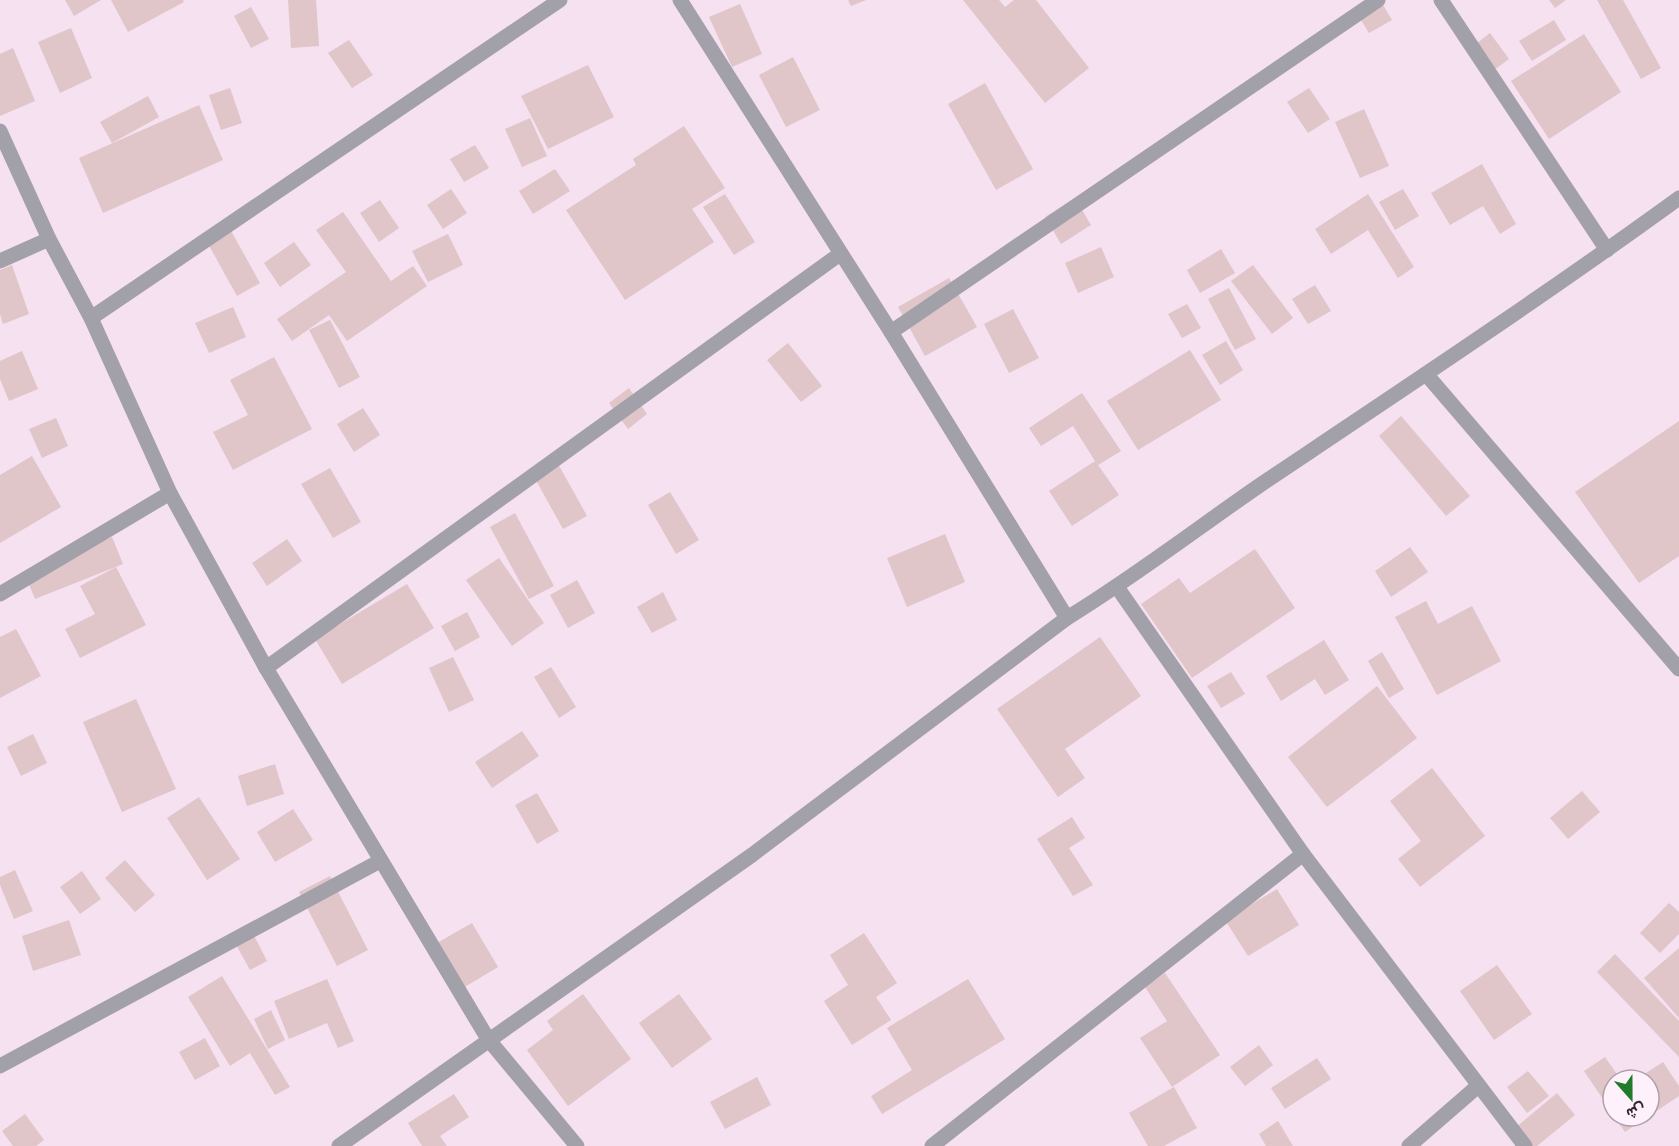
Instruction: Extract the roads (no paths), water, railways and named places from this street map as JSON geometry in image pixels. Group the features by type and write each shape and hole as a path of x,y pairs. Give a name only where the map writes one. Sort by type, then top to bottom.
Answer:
{"street":[{"path":"91,318 560,0"},
{"path":"680,0 891,333 1067,618"},
{"path":"891,333 1378,0"},
{"path":"1441,0 1607,250"},
{"path":"0,131 49,238 91,318 170,493 266,668 488,1039 577,1146"},
{"path":"339,1146 752,855 1067,618 1117,587 1679,198"},
{"path":"0,261 49,238"},
{"path":"266,668 840,254"},
{"path":"1426,374 1679,669"},
{"path":"0,594 170,493"},
{"path":"1117,587 1303,854 1525,1146"},
{"path":"932,1146 1303,854"},
{"path":"0,1066 380,861"},
{"path":"1409,1146 1478,1086"}]}
